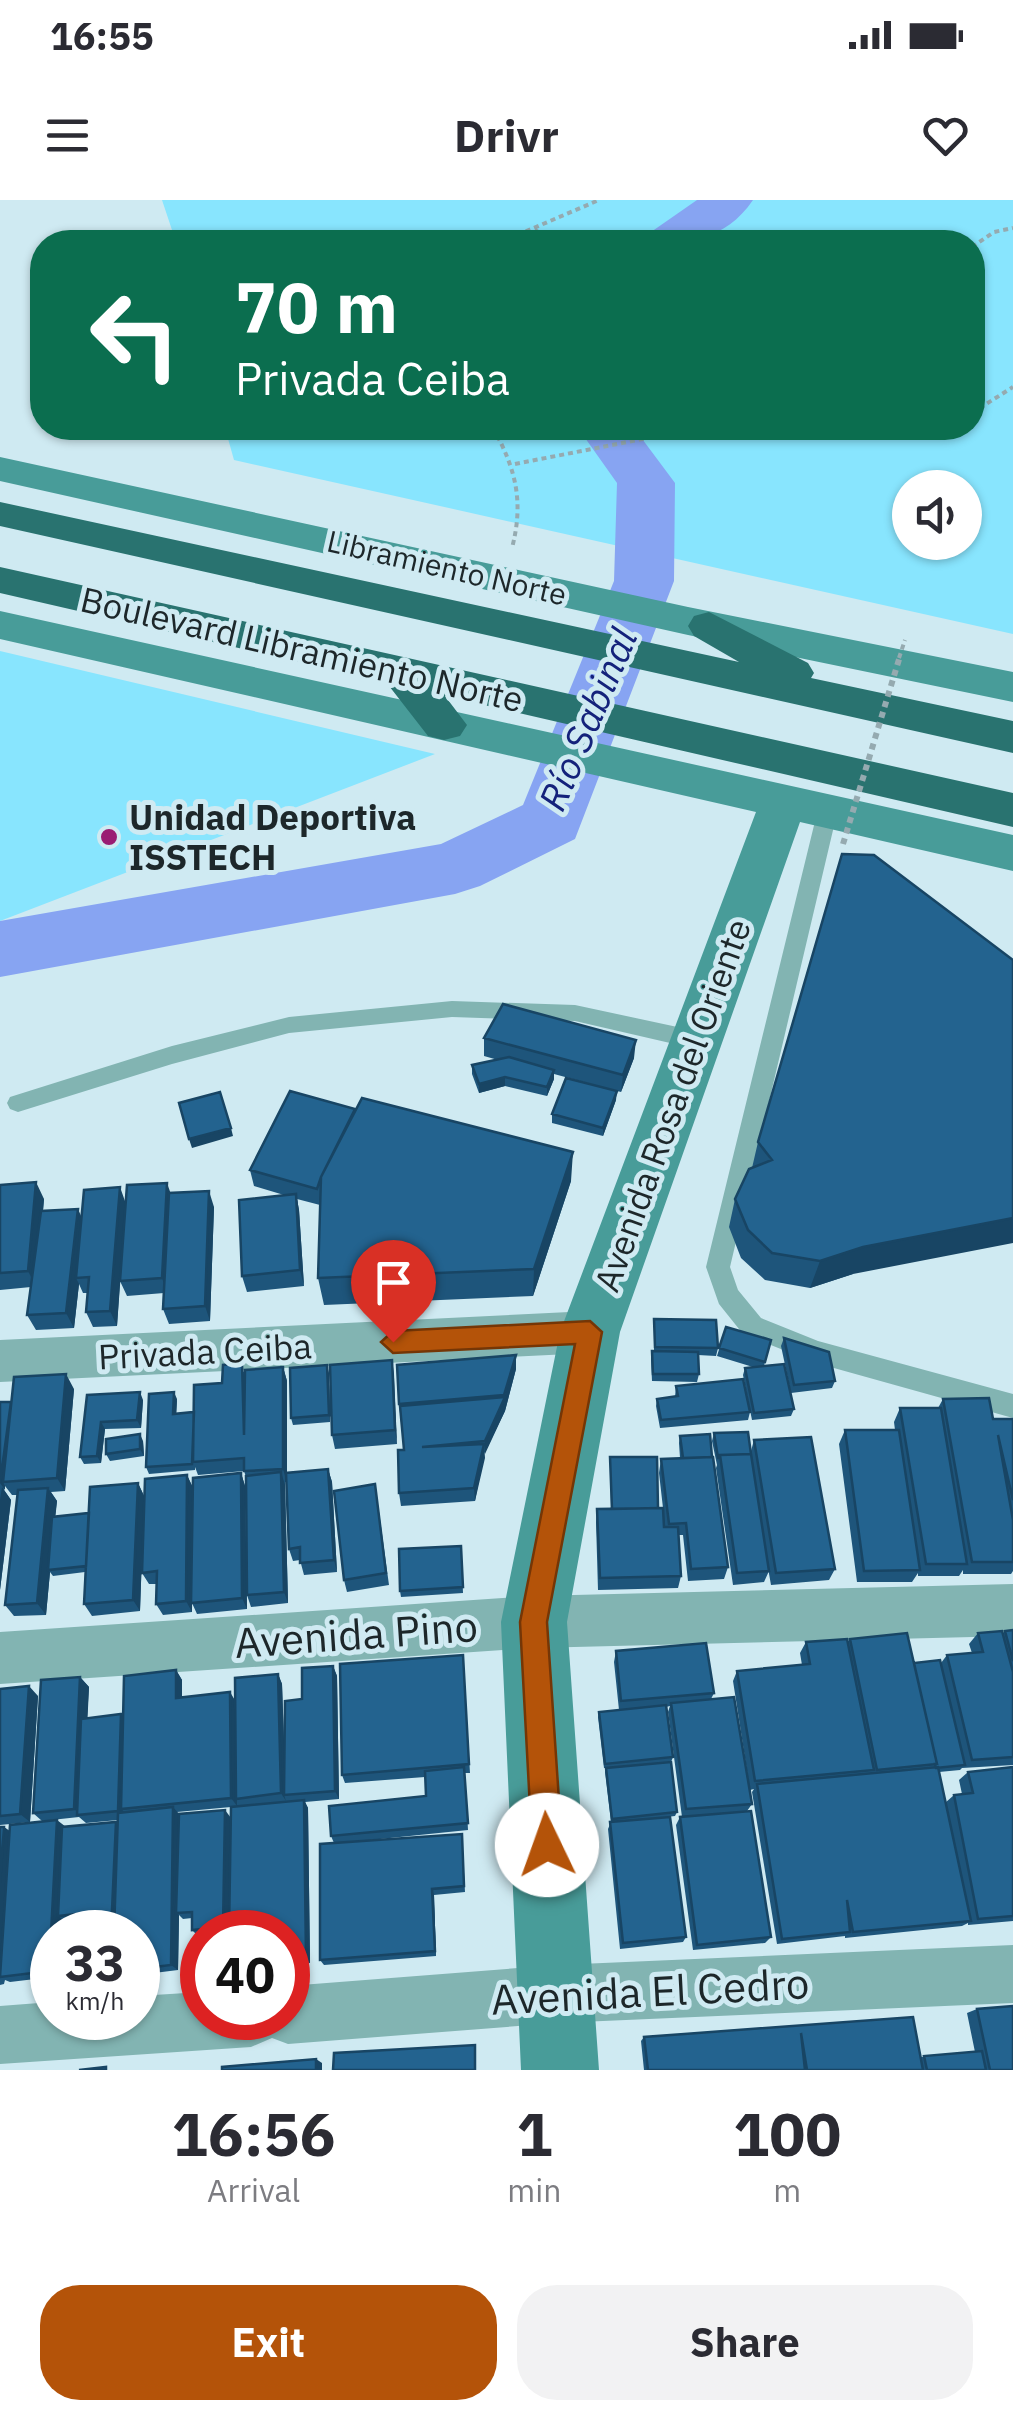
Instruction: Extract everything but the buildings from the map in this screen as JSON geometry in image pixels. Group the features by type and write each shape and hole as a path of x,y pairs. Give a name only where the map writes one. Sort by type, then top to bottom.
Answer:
{"highway":[{"name":"Boulevard Libramiento Norte","path":"0,514 1013,737"},
{"name":"Boulevard Libramiento Norte","path":"0,580 500,693 670,760 1013,810"},
{"path":"699,623 838,699"},
{"path":"403,674 458,728"}],"street":[{"name":"Libramiento Norte","path":"0,469 699,623 1013,687"},
{"path":"0,625 458,728 670,760 818,818 1013,853"},
{"path":"670,760 710,803 754,882"},
{"name":"Avenida Rosa del Oriente","path":"560,2070 534,1622 590,1332 754,882 818,818"},
{"name":"Privada Ceiba","path":"0,1362 590,1332"},
{"name":"Avenida Pino","path":"0,1658 534,1622 1013,1610"},
{"name":"Avenida El Cedro","path":"310,2013 556,1994 1013,1974"},
{"path":"0,2034 180,2023"}],"lane":[{"path":"818,818 718,1267 728,1296 752,1326 816,1352 1013,1406"},
{"path":"18,1103 172,1054 290,1025 452,1009 575,1013 696,1040"}],"path":[{"path":"534,230 599,200"},
{"path":"985,238 1013,228"},
{"path":"985,405 1013,387"},
{"path":"500,440 515,464 523,496 516,582"},
{"path":"515,464 641,440"},
{"path":"818,818 905,640"}],"shaded area":[{"path":"162,200 1013,200 1013,634 234,460 228,440 985,440 985,230 172,230"},
{"name":"Unidad Deportiva ISSTECH","path":"0,651 435,754 0,921"}],"waterway":[{"name":"Río Sabinal","path":"685,230 729,200"},
{"name":"Río Sabinal","path":"0,949 455,868 551,821 644,581 646,483 615,440"}],"place":[{"name":"Unidad Deportiva ISSTECH","path":"109,837"}],"route":[{"path":"393,1342 590,1332 534,1622 547,1845"}]}
